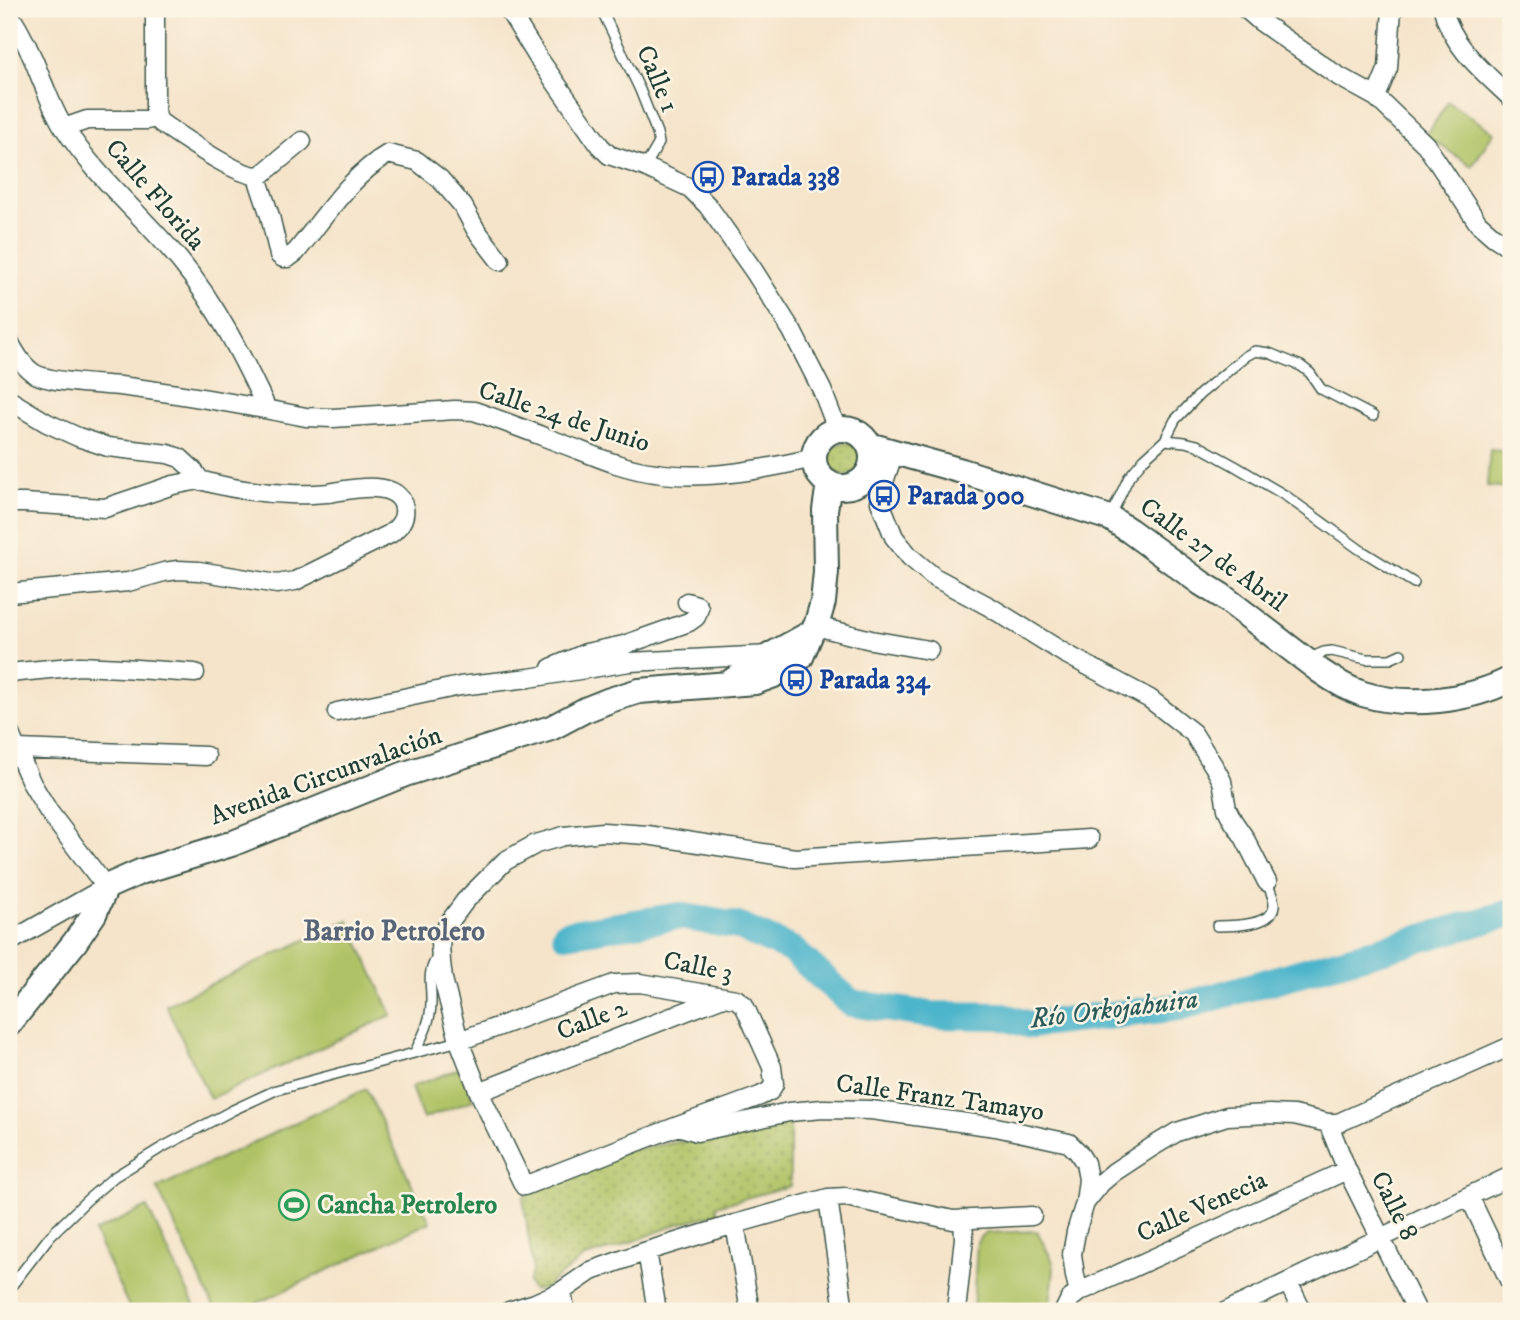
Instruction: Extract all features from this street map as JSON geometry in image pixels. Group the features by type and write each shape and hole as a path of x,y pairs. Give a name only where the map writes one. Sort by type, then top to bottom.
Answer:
{"main road":[{"path":"846,429 864,437 869,445 872,463 869,472 856,484 838,486 829,483 818,472 814,457 816,448 828,433 846,429"},
{"name":"Calle 27 de Abril","path":"869,445 1110,518 1222,596 1305,660 1361,694 1389,700 1430,701 1460,697 1511,679"},
{"path":"814,630 823,602 826,572 825,510 829,483"},
{"name":"Avenida Circunvalación","path":"106,887 140,872 231,844 405,774 551,728 610,700 639,691 729,683 777,663 814,630"},
{"path":"9,1024 75,942 94,914 106,887"}],"street":[{"path":"155,9 157,118 160,123 215,158 257,177 302,141"},
{"path":"508,9 539,59 609,155 645,167 690,188 708,206 792,331 822,390 837,429"},
{"path":"1246,9 1338,76 1376,97 1426,145 1478,223 1511,248"},
{"path":"1376,97 1388,68 1392,9"},
{"path":"1443,9 1446,22 1457,43 1472,61 1511,97"},
{"name":"Calle Florida","path":"9,14 32,56 64,128 93,167 183,264 223,322 267,409"},
{"path":"64,128 87,120 157,118"},
{"path":"257,177 279,255 283,258 296,252 351,185 375,161 388,154 417,161 440,179 463,206 476,230 500,261"},
{"name":"Calle 24 de Junio","path":"11,350 34,373 49,379 121,386 306,417 474,411 613,463 653,473 676,476 727,473 771,468 814,457"},
{"path":"9,400 47,423 78,437 108,447 168,454 180,458 200,480"},
{"path":"894,452 880,502 894,537 910,558 933,577 1150,699 1193,733 1222,781 1227,809 1267,882"},
{"path":"9,503 105,508 173,485 200,480 229,488 289,494 327,493 363,486 389,491 400,498 404,508 403,520 390,534 295,582 277,584 199,570 178,570 128,582 9,593"},
{"path":"529,678 586,653 624,645 688,622 696,617 699,608 687,602"},
{"path":"814,630 929,650"},
{"path":"337,712 460,686 630,663 777,663"},
{"path":"9,673 80,666 195,673"},
{"path":"9,732 32,784 49,812 106,887 9,942"},
{"path":"18,749 206,756"},
{"path":"479,1093 459,1041 443,979 440,942 448,924 484,881 505,861 536,844 564,835 603,832 647,835 795,858 1089,839"},
{"name":"Calle 3","path":"459,1041 614,984 640,983 736,999 744,1005 772,1067 774,1084 770,1091 760,1096 678,1126"},
{"name":"Calle 2","path":"479,1093 723,997"},
{"path":"1064,1311 1070,1299 1079,1292 1072,1254 1085,1203 1114,1172 1177,1132 1227,1116 1294,1115 1338,1123 1511,1046"},
{"name":"Calle Franz Tamayo","path":"479,1093 524,1186 678,1126 697,1132 789,1112 823,1109 871,1110 996,1127 1069,1143 1085,1163 1088,1179 1085,1203"},
{"name":"Calle 8","path":"1328,1123 1347,1170 1417,1311"},
{"name":"Calle Venecia","path":"1079,1292 1347,1170"},
{"path":"1227,1311 1511,1177"},
{"path":"1469,1196 1511,1284"},
{"path":"509,1311 562,1291 591,1271 735,1224 828,1198 846,1197 953,1220 1032,1216"},
{"path":"828,1198 844,1311"},
{"path":"956,1311 964,1238 963,1219"},
{"path":"735,1224 750,1311"},
{"path":"648,1251 657,1311"},
{"path":"1288,1282 1302,1311"},
{"path":"562,1291 565,1311"}],"lane":[{"name":"Calle 1","path":"601,9 640,90 657,133 659,143 645,167"},
{"path":"1110,518 1129,477 1165,440 1175,420 1255,351 1269,353 1301,366 1310,373 1321,389 1373,416"},
{"path":"1165,440 1197,445 1255,478 1414,583"},
{"path":"1305,660 1332,651 1366,659 1390,659 1401,654"},
{"path":"1217,926 1256,923 1269,916 1274,903 1267,882"},
{"path":"415,1052 428,1024 431,1004 429,973 440,951"},
{"path":"9,1289 50,1236 88,1200 114,1177 161,1148 276,1090 459,1041"}],"green space":[{"path":"1448,102 1494,132 1472,166 1426,136"},
{"path":"845,443 857,447 861,459 857,471 845,475 833,471 829,459 833,447"},
{"path":"1490,450 1511,452 1511,488 1487,486"},
{"path":"348,920 392,1015 210,1099 166,1005"},
{"path":"461,1068 473,1100 423,1119 411,1087"},
{"name":"Cancha Petrolero","path":"366,1089 430,1222 241,1311 216,1311 157,1188"},
{"path":"790,1119 790,1186 716,1206 718,1213 678,1224 585,1257 551,1282 547,1288 533,1290 528,1283 533,1269 523,1197 626,1151"},
{"path":"147,1207 197,1311 131,1311 94,1232"},
{"path":"1037,1231 1053,1262 1049,1311 973,1311 977,1242 981,1236 987,1233"}],"waterway":[{"name":"Río Orkojahuira","path":"566,934 679,916 738,926 792,950 851,1003 931,1015 1001,1016 1030,1025 1179,1007 1511,913"}],"place":[{"name":"Parada 338","path":"708,177"},
{"name":"Parada 900","path":"884,496"},
{"name":"Parada 334","path":"796,680"},
{"name":"Cancha Petrolero","path":"294,1205"}],"district":[{"name":"Barrio Petrolero","path":"394,931"}]}
